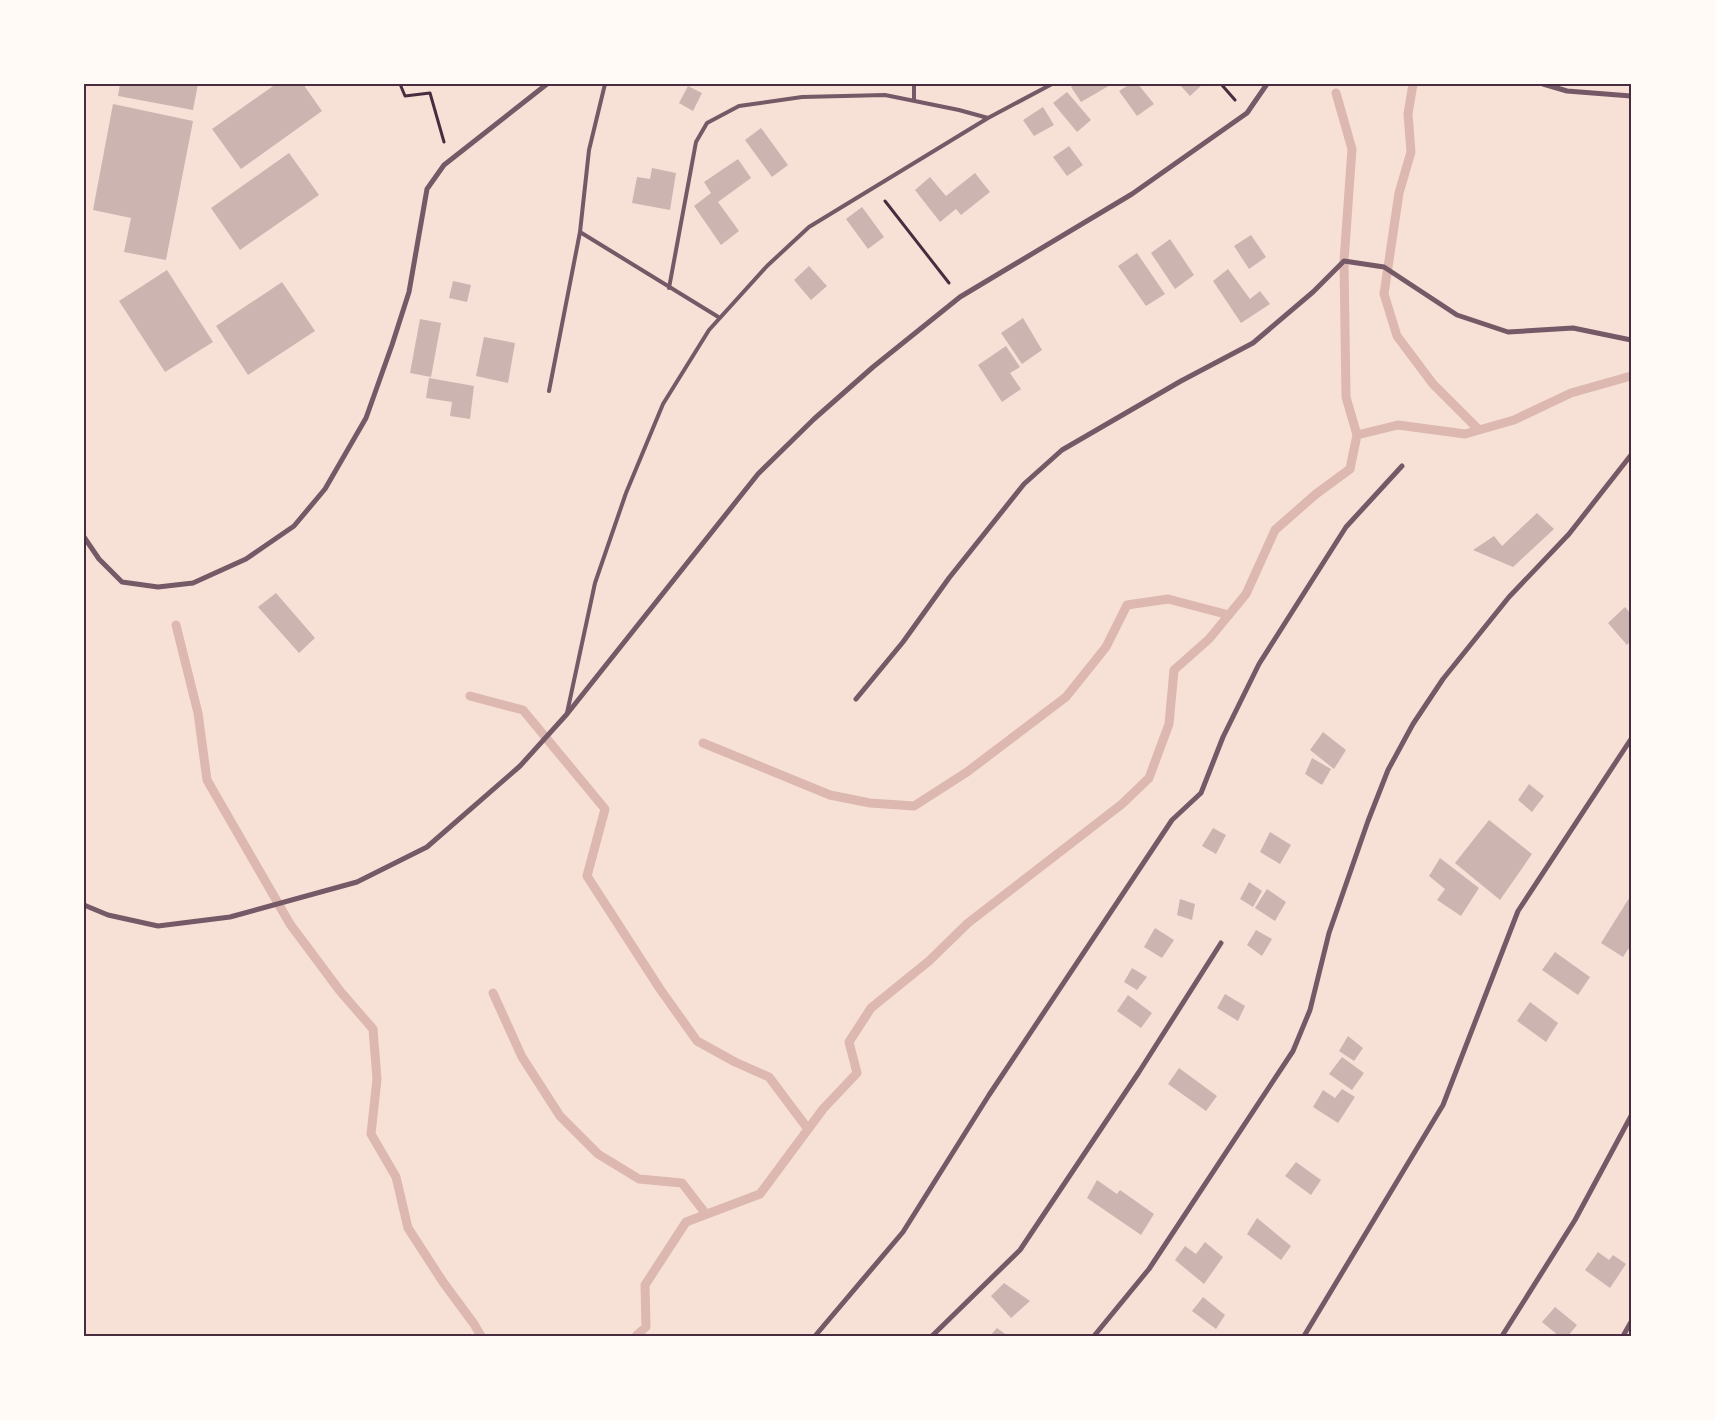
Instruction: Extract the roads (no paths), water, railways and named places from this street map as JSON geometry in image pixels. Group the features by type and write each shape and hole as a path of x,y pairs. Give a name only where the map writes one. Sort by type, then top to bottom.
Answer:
{"street":[{"path":"84,537 99,559 122,582 158,587 193,583 246,559 294,526 325,489 366,418 409,292 427,189 444,165 547,84"},
{"path":"84,905 108,915 158,926 230,916 357,882 427,847 520,766 567,714 758,474 814,419 872,367 960,297 1132,194 1246,114 1267,84"},
{"path":"1542,84 1567,91 1631,96"},
{"path":"856,699 1024,484 1062,450 1181,381 1254,343 1313,292 1344,261 1384,267 1457,315 1508,332 1573,328 1631,340"},
{"path":"1094,1336 1149,1269 1293,1051 1310,1010 1330,933 1368,821 1388,770 1412,724 1443,679 1509,597 1570,534 1631,455"},
{"path":"815,1336 903,1232 990,1095 1172,820 1201,793 1223,737 1259,664 1346,527 1402,466"},
{"path":"1304,1336 1443,1105 1518,911 1631,739"},
{"path":"932,1336 1020,1250 1139,1072 1221,943"},
{"path":"1502,1336 1575,1220 1631,1116"},
{"path":"1622,1336 1631,1322"}],"lane":[{"path":"550,391 580,232 589,150 605,84"},
{"path":"914,84 914,101"},
{"path":"567,714 595,582 626,493 663,404 709,330 767,266 810,227 874,186 988,118 1052,84"},
{"path":"669,288 696,142 707,122 739,106 802,97 885,95 960,110 988,118"},
{"path":"580,232 720,318"}],"waterway":[{"path":"1413,84 1408,114 1411,152 1399,193 1384,294 1397,336 1433,384 1479,430"},
{"path":"636,1336 646,1327 645,1285 686,1222 760,1194 823,1109 857,1073 849,1042 871,1008 929,961 968,923 1122,804 1149,778 1169,724 1174,670 1209,639 1246,594 1275,530 1316,494 1350,469 1357,435 1346,397 1344,261 1352,149 1336,93"},
{"path":"1357,435 1398,425 1465,434 1514,420 1571,393 1631,376"},
{"path":"703,743 830,795 870,803 914,806 967,772 1066,697 1106,647 1127,605 1168,599 1229,615"},
{"path":"176,625 198,713 207,780 290,924 340,991 373,1029 377,1079 371,1134 396,1177 408,1228 481,1336"},
{"path":"470,696 523,710 605,809 587,876 660,989 697,1041 735,1062 769,1077 808,1129"},
{"path":"493,993 522,1057 560,1116 598,1154 639,1179 682,1183 706,1214"}]}
